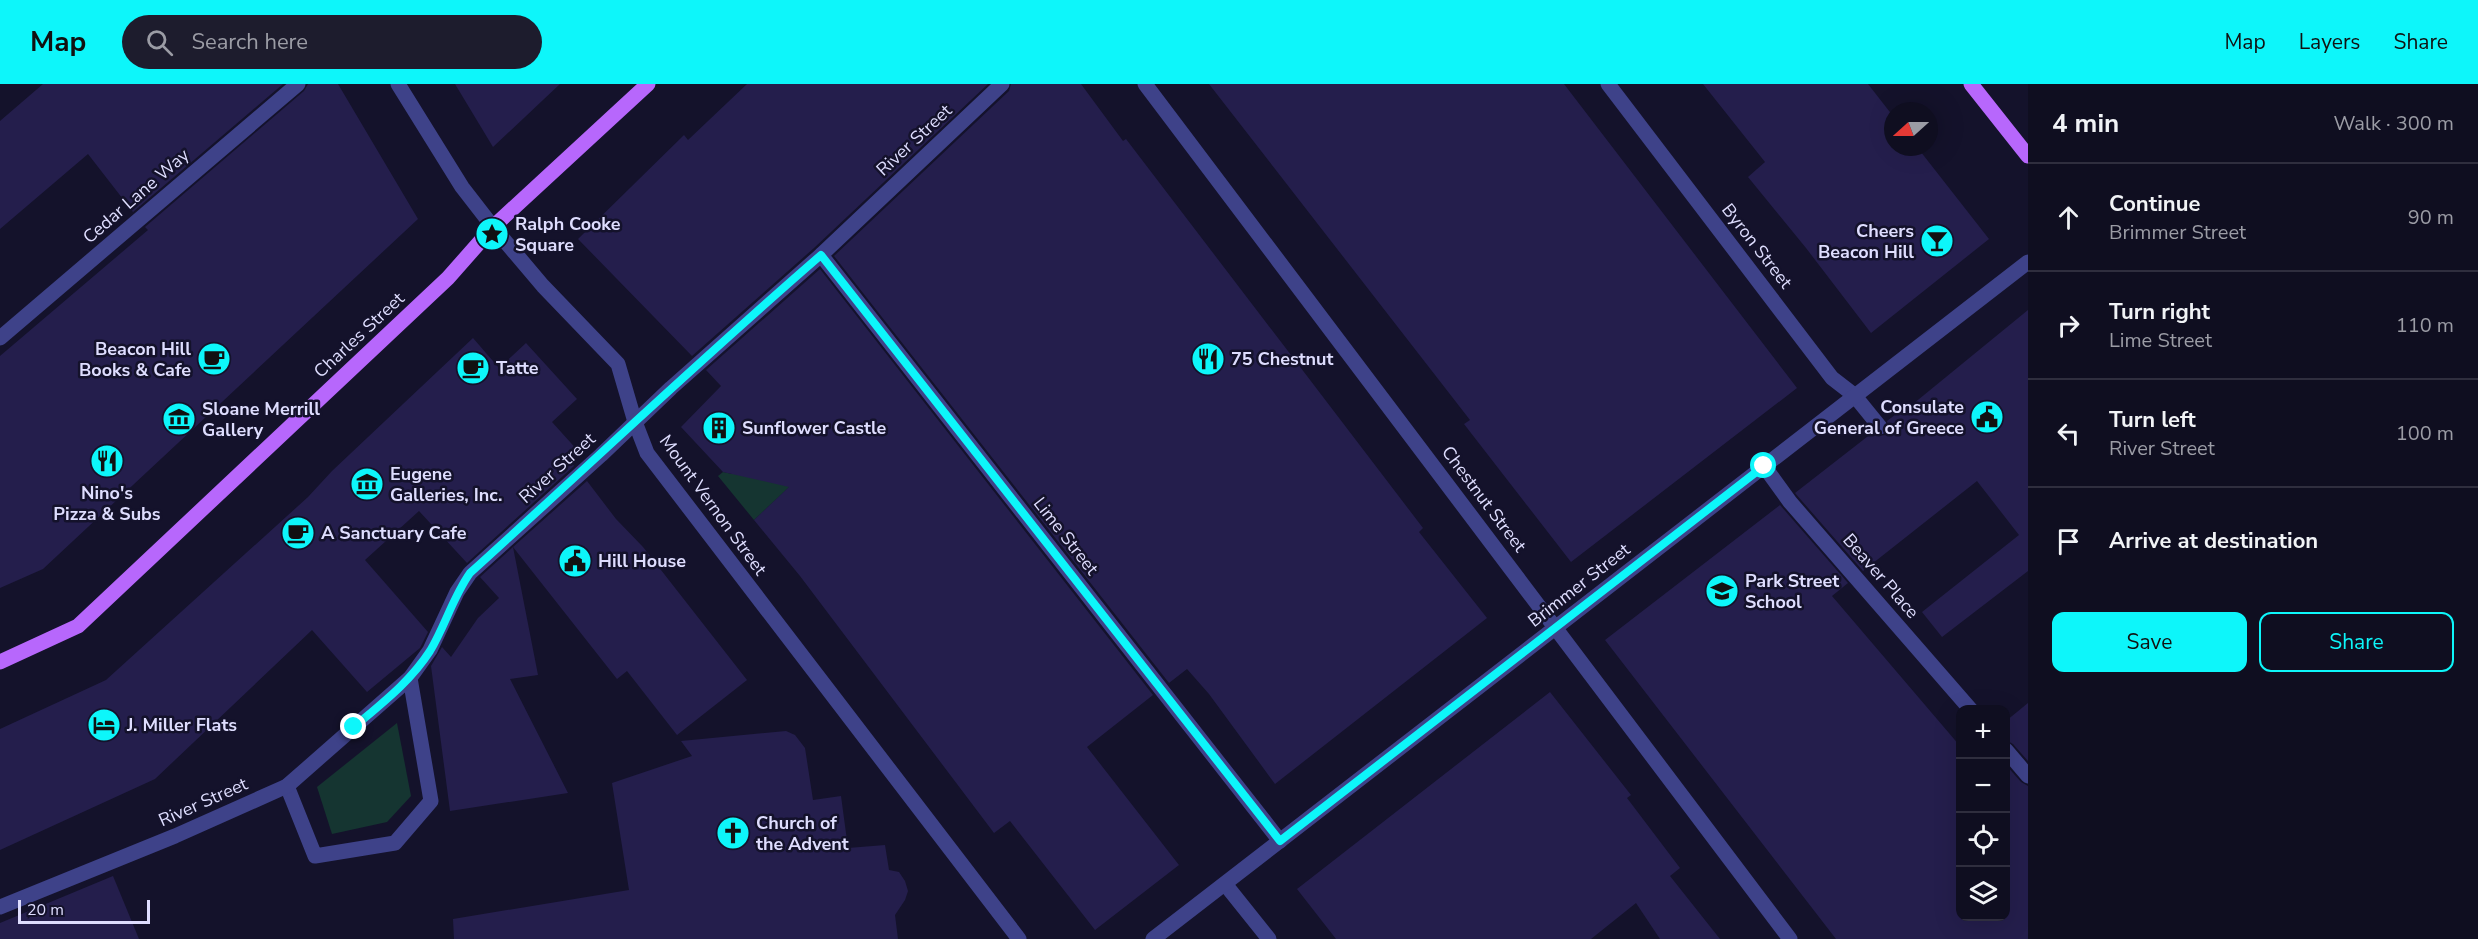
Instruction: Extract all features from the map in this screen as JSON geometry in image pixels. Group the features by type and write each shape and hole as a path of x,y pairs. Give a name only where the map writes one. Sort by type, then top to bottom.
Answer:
{"main road":[{"name":"Charles Street","path":"0,662 78,626 448,278 493,227 648,84"},
{"path":"1971,84 2028,156"}],"street":[{"name":"Cedar Lane Way","path":"0,338 298,84"},
{"name":"Mount Vernon Street","path":"398,84 462,187 493,227 543,286 618,364 635,422 647,453 1019,939"},
{"name":"River Street","path":"0,907 175,836 287,786 410,678 430,650 457,592 470,573 671,388 821,255 1002,84"},
{"name":"Chestnut Street","path":"1145,84 1790,939"},
{"name":"Byron Street","path":"1608,84 1833,378 1854,396 1880,427"},
{"name":"Lime Street","path":"821,255 1280,841"},
{"name":"Brimmer Street","path":"1153,939 2028,262"},
{"name":"Beaver Place","path":"1764,466 1790,502 1967,705"},
{"path":"287,786 315,856 396,843 431,801 410,678"},
{"path":"2010,755 2028,776"},
{"path":"1225,885 1269,939"}],"green space":[{"path":"766,443 800,477 754,520 718,476 723,472 732,474"},
{"path":"397,723 411,796 387,822 332,834 317,787"}],"building":[{"path":"43,84 283,84 133,212 88,154 0,229 0,121"},
{"path":"308,84 338,84 418,219 43,569 0,588 0,356 148,230 145,227 304,91"},
{"path":"455,84 560,84 493,147"},
{"path":"747,84 988,84 814,248 692,356 578,239 684,135 688,140"},
{"path":"1011,84 1081,84 1123,141 1126,139 1423,528 1419,532 1487,618 1275,784 1209,694 1187,669 1169,683 834,256 1009,91"},
{"path":"1209,84 1564,84 1797,388 1571,562 1464,424 1470,420"},
{"path":"1703,84 1868,84 1884,104 1884,156 1924,156 1989,239 1871,333 1748,177 1765,162"},
{"path":"820,269 1153,695 1087,747 1179,865 1095,930 1010,821 994,833 800,576 754,520 789,487 723,472 681,427 721,386 706,370"},
{"path":"2028,310 2028,571 1942,637 1922,612 2019,535 1977,481 1863,571 1795,493 1872,433 1877,436 1886,435 1889,430 1887,421 1900,411 1902,413"},
{"path":"473,338 499,368 526,343 577,399 552,422 580,453 571,462 574,466 467,563 419,511 365,560 428,632 420,648 367,692 312,630 155,779 0,850 0,729 106,680 308,497 332,471"},
{"path":"587,481 616,519 643,547 747,680 677,735 627,671 617,679 513,547"},
{"path":"1780,505 1848,583 1832,596 1956,741 1956,921 2010,921 2010,770 2028,786 2028,939 1836,939 1605,640"},
{"path":"513,547 538,675 510,679 568,793 450,811 431,666 442,647 451,657 478,618 499,598 480,577"},
{"path":"1550,692 1631,795 1627,798 1680,868 1670,876 1720,939 1660,939 1636,903 1591,939 1336,939 1297,889"},
{"path":"2028,703 2028,761 2010,742 2010,718"},
{"name":"Church of the Advent","path":"786,731 795,735 805,748 813,800 841,796 848,848 885,845 889,870 899,872 905,881 908,891 895,915 898,939 454,939 453,919 629,890 612,783 692,756 681,741"},
{"path":"113,876 139,939 0,939 0,923"}],"place":[{"name":"Ralph Cooke Square","path":"492,234"},
{"name":"Cheers Beacon Hill","path":"1937,241"},
{"name":"Beacon Hill Books & Cafe","path":"214,359"},
{"name":"75 Chestnut","path":"1208,359"},
{"name":"Tatte","path":"473,368"},
{"name":"Consulate General of Greece","path":"1987,417"},
{"name":"Sloane Merrill Gallery","path":"179,419"},
{"name":"Sunflower Castle","path":"719,428"},
{"name":"Nino's Pizza & Subs","path":"107,461"},
{"name":"Eugene Galleries, Inc.","path":"367,484"},
{"name":"A Sanctuary Cafe","path":"298,533"},
{"name":"Hill House","path":"575,561"},
{"name":"Park Street School","path":"1722,591"},
{"name":"J. Miller Flats","path":"104,725"},
{"name":"Church of the Advent","path":"733,833"}],"route":[{"path":"354,727 410,678 430,650 457,592 470,573 601,455 671,388 821,255 1280,841 1764,466"}]}
